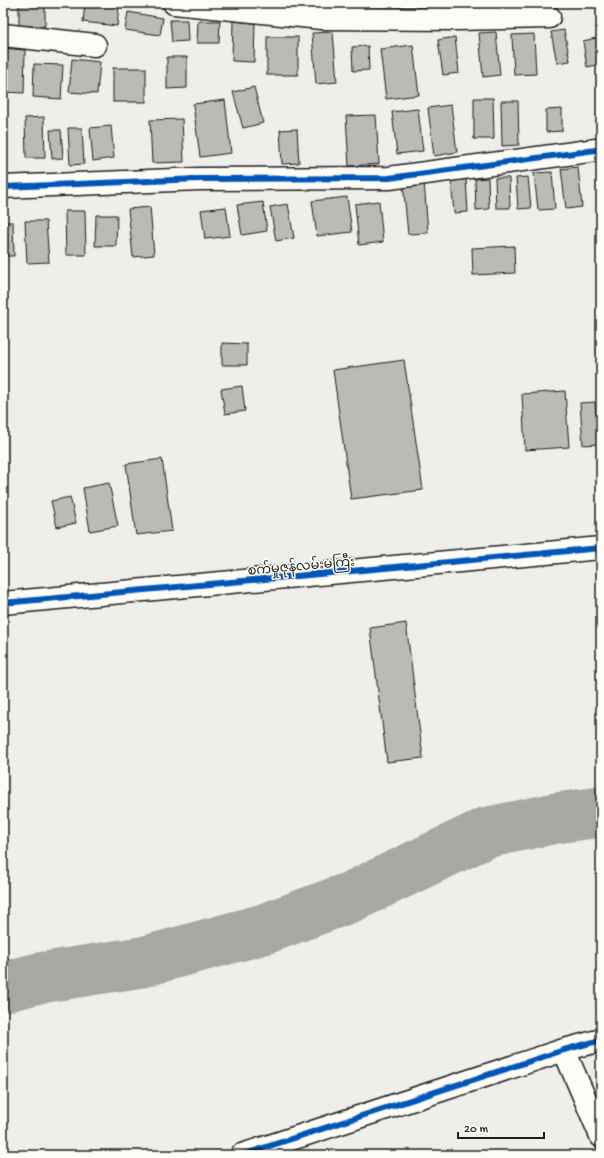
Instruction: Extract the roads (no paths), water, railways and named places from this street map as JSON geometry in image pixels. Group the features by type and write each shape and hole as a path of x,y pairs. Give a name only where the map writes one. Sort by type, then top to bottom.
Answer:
{"street":[{"path":"174,3 321,18 454,19 549,17"},
{"path":"3,35 95,45"},
{"path":"3,188 199,179 389,178 596,150"},
{"name":"စက်မှုဇုန်လမ်းမကြီး","path":"3,603 601,548"},
{"path":"242,1155 564,1050 601,1040"},
{"path":"564,1050 601,1136"}],"waterway":[{"path":"3,987 39,978 142,962 264,929 351,897 485,833 556,818 601,812"}]}
